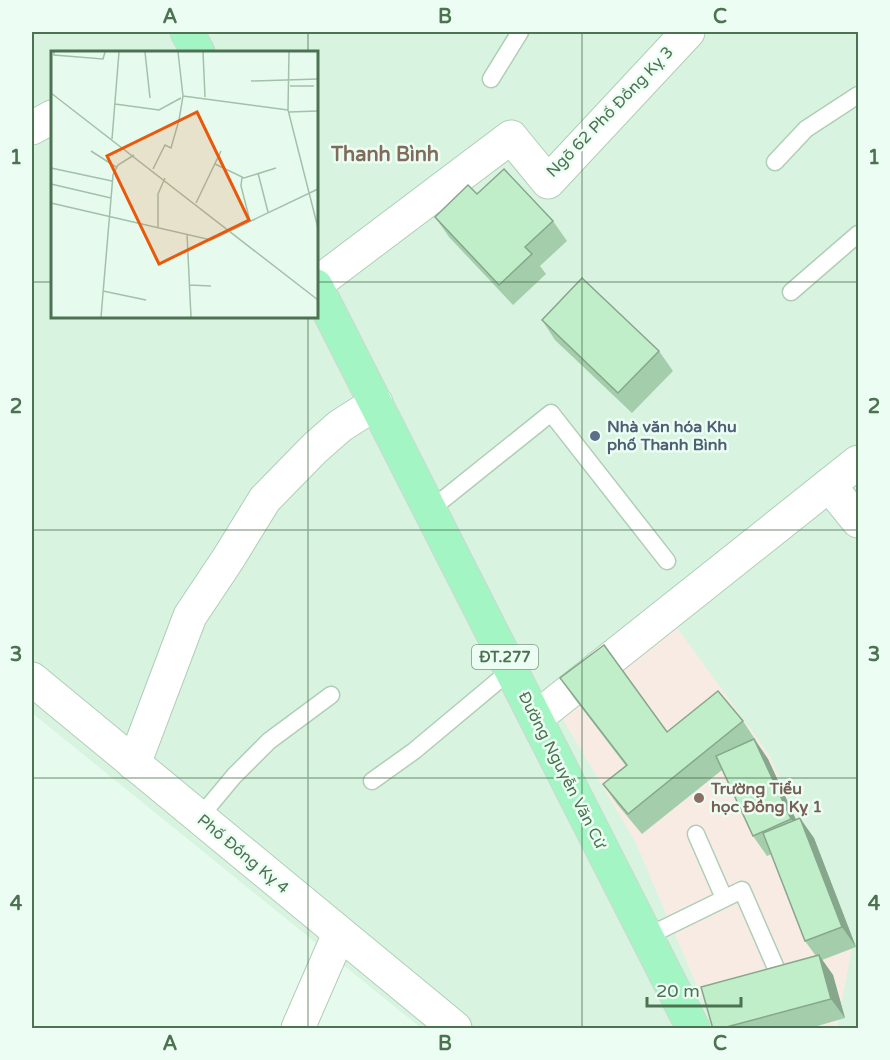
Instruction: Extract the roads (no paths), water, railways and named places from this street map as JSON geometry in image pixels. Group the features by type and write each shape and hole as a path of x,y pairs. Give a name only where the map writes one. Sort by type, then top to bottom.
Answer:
{"main road":[{"path":"188,32 198,51"},
{"name":"Đường Nguyễn Văn Cừ","path":"318,289 693,1029"}],"street":[{"name":"Ngõ 62 Phố Đồng Kỵ 3","path":"318,283 511,137 548,182 688,32"},
{"path":"134,764 189,616 265,499 340,426 376,403"},
{"path":"536,718 858,462"},
{"path":"829,485 858,521"},
{"name":"Phố Đồng Kỵ 4","path":"32,679 454,1029"},
{"path":"298,1029 339,934"}],"lane":[{"path":"491,79 520,32"},
{"path":"775,162 806,129 858,95"},
{"path":"791,292 858,234"},
{"path":"430,510 551,413 667,561"},
{"path":"372,781 414,751 511,670"},
{"path":"199,818 234,776 269,741 331,695"},
{"path":"696,834 724,898"},
{"path":"646,937 742,890 778,975"}],"place":[{"name":"Nhà văn hóa Khu phố Thanh Bình","path":"595,436"},
{"name":"Trường Tiểu học Đồng Kỵ 1","path":"699,798"}],"district":[{"name":"Thanh Bình","path":"385,155"}]}
